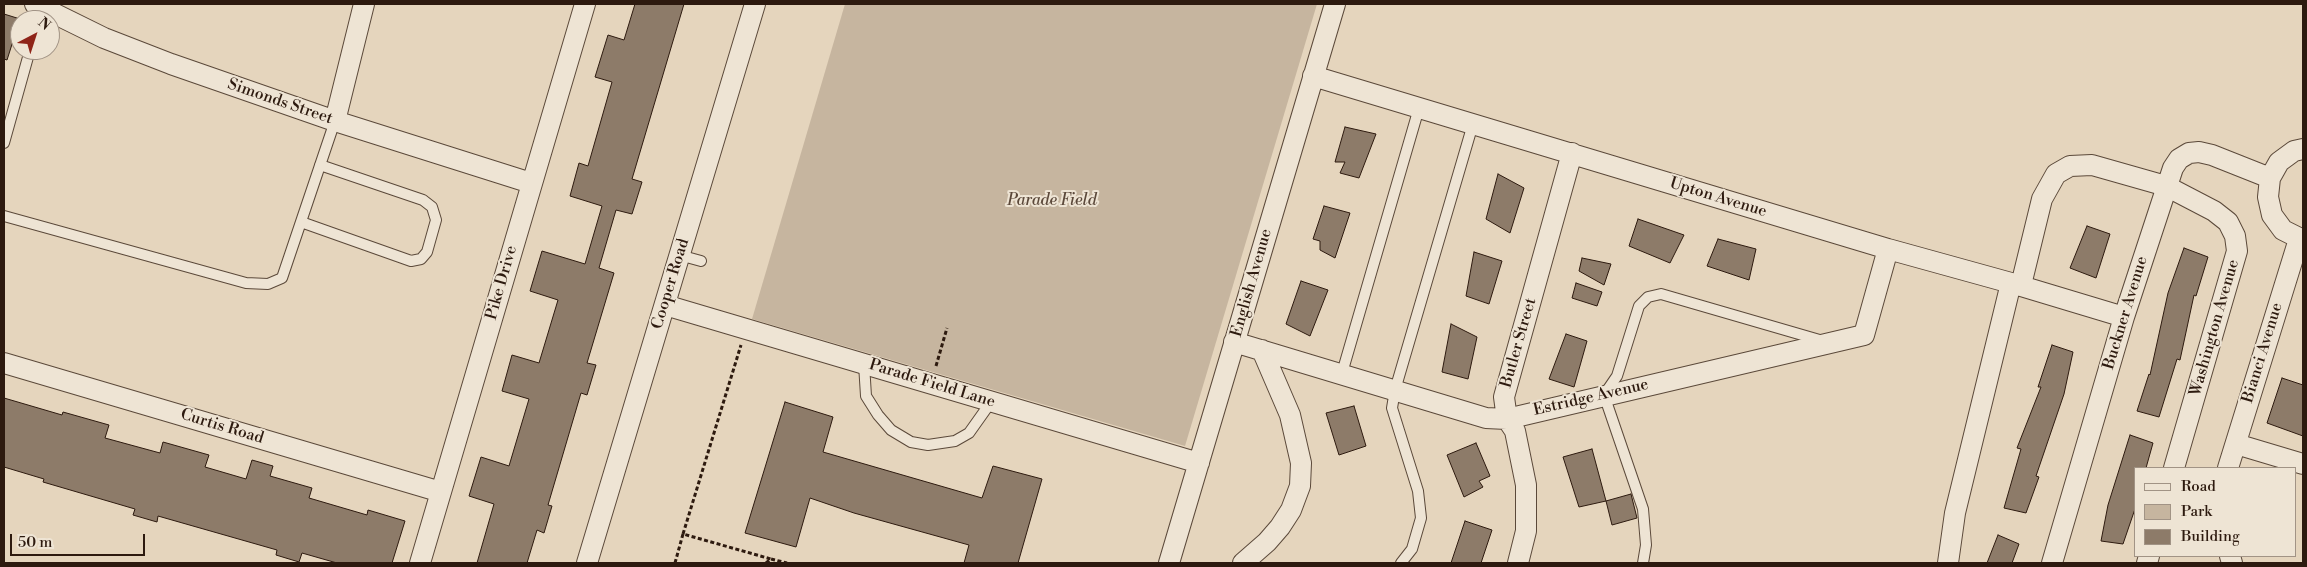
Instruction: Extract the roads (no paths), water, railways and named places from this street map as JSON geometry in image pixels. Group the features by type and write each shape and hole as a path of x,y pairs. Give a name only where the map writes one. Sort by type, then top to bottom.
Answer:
{"street":[{"path":"335,121 364,4"},
{"name":"Pike Drive","path":"420,563 585,4"},
{"name":"Cooper Road","path":"587,563 755,4"},
{"name":"English Avenue","path":"1169,563 1335,4"},
{"name":"Simonds Street","path":"60,19 171,64 335,121 531,182"},
{"name":"Upton Avenue","path":"1313,76 1888,249 2016,284 2124,317"},
{"path":"2270,178 2279,162 2294,151 2303,149"},
{"name":"Buckner Avenue","path":"2052,563 2124,317 2172,168 2179,159 2189,153 2199,152 2212,155 2270,178"},
{"name":"Butler Street","path":"1518,563 1526,531 1526,485 1515,431 1507,419 1504,397 1572,154"},
{"name":"Washington Avenue","path":"1948,563 1955,513 2016,284 2042,199 2056,174 2070,166 2092,165 2166,186 2214,211 2228,222 2235,236 2238,251 2174,467"},
{"name":"Bianci Avenue","path":"2228,467 2282,289 2301,239 2283,230 2272,215 2268,197 2270,178"},
{"name":"Estridge Avenue","path":"1234,342 1342,373 1486,418 1507,419 1864,335 1888,249"},
{"name":"Parade Field Lane","path":"665,305 1199,463"},
{"path":"1243,563 1267,542 1280,527 1291,510 1300,486 1301,463 1293,423 1279,385 1262,350"},
{"name":"Curtis Road","path":"4,363 441,492"},
{"path":"2236,444 2303,464"}],"lane":[{"path":"4,144 27,60"},
{"path":"1342,373 1419,108"},
{"path":"4,216 246,283 268,284 282,278 335,121"},
{"path":"1400,563 1412,549 1421,518 1418,491 1392,408 1395,390 1473,124"},
{"path":"301,222 411,261 421,259 427,252 436,220 432,207 428,203 320,165"},
{"path":"680,255 701,261"},
{"path":"1643,563 1646,545 1643,509 1604,395 1618,376 1639,306 1648,296 1661,294 1828,343"},
{"path":"864,364 866,396 878,415 892,430 912,442 928,445 955,441 969,433 991,402"}],"park label":[{"name":"Parade Field","path":"1052,201"}]}
